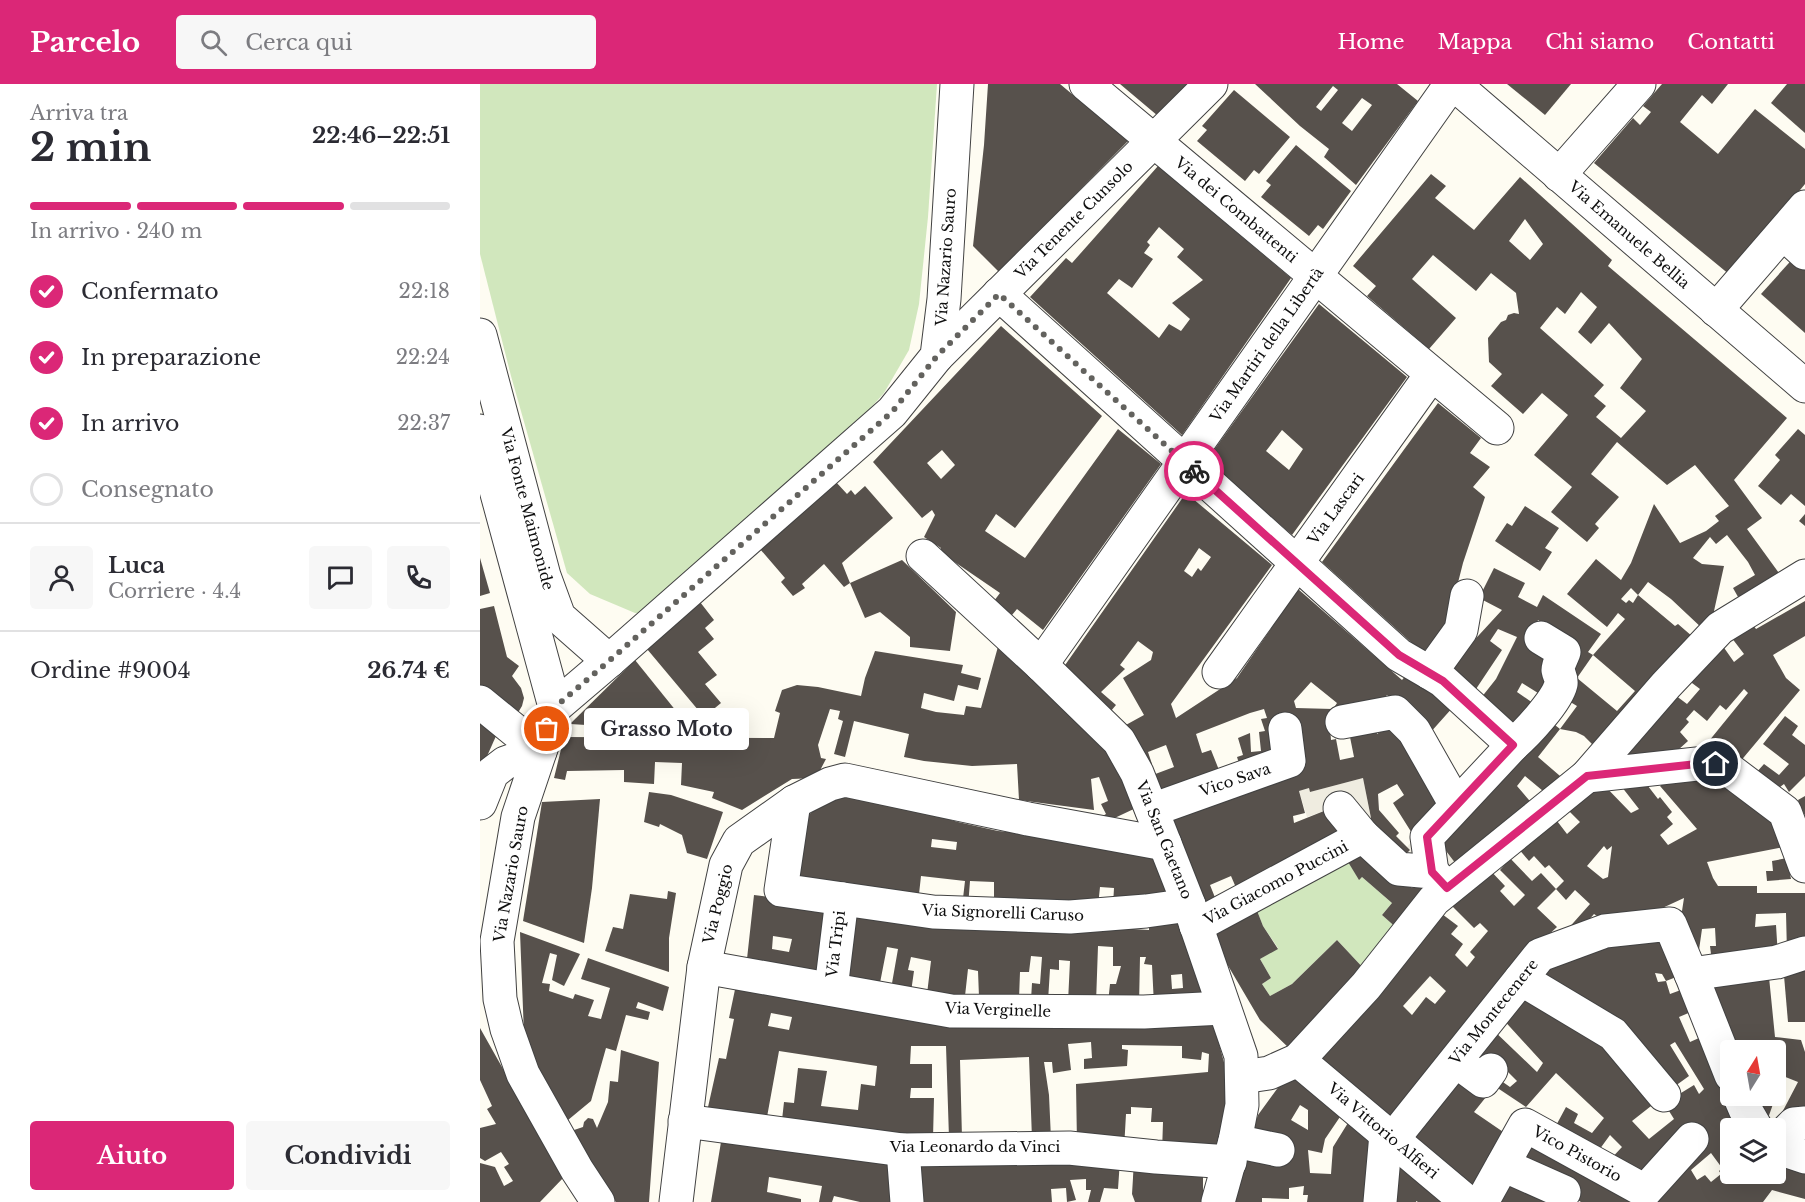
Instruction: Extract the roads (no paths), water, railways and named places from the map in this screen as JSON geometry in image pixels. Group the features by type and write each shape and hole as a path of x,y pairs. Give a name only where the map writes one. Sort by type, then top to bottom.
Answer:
{"street":[{"name":"Via Nazario Sauro","path":"937,356 944,299 957,84"},
{"name":"Via dei Combattenti","path":"1086,84 1497,428"},
{"name":"Via Tenente Cunsolo","path":"937,356 1211,84"},
{"name":"Via Emanuele Bellia","path":"1452,84 1805,386"},
{"name":"Via Martiri della Libertà","path":"1041,665 1452,84"},
{"path":"1559,175 1639,84"},
{"path":"1716,310 1794,243 1805,207"},
{"path":"999,294 1399,655 1443,681 1513,745"},
{"name":"Via Fonte Maimonide","path":"480,335 544,576 559,617 609,661"},
{"path":"555,707 892,412 937,356"},
{"name":"Via Lascari","path":"1219,672 1431,375"},
{"name":"Via Fonte Maimonide","path":"480,431 555,707"},
{"name":"Via San Gaetano","path":"923,556 1119,741 1137,773 1193,916 1241,1056 1242,1105 1218,1202"},
{"path":"1440,880 1587,776 1666,685 1720,628 1805,576"},
{"path":"1430,673 1461,630 1467,596"},
{"path":"1242,1077 1269,1073 1298,1060 1366,986 1434,900 1440,880 1427,837 1522,737 1560,688 1562,681 1558,669 1564,652 1541,638"},
{"path":"480,702 540,751"},
{"name":"Via Nazario Sauro","path":"555,707 518,817 489,975 500,999 507,1029 523,1074 594,1201"},
{"path":"1342,722 1395,712 1414,731 1456,805"},
{"name":"Vico Sava","path":"1152,810 1289,761 1285,729"},
{"path":"480,803 492,773 505,763 540,751"},
{"path":"1587,776 1706,763 1728,769 1785,812 1805,867"},
{"name":"Via Poggio","path":"676,1202 704,967 726,865 739,841 794,802 830,784 844,780 1028,819 1165,844"},
{"name":"Via Signorelli Caruso","path":"794,802 781,890 933,912 1070,917 1146,911 1193,916"},
{"path":"1340,808 1360,838 1399,869 1440,880"},
{"name":"Via Giacomo Puccini","path":"1193,916 1360,838"},
{"name":"Via Tripi","path":"831,989 842,899"},
{"name":"Via Montecenere","path":"1389,1137 1456,1061 1540,955 1605,931 1670,924 1691,975"},
{"path":"1720,1048 1691,975 1777,962 1805,953"},
{"name":"Via Verginelle","path":"704,967 951,1011 1144,1012 1223,1008"},
{"path":"1521,979 1613,1034 1664,1095"},
{"name":"Via Vittorio Alfieri","path":"1298,1060 1467,1202"},
{"path":"1456,1061 1483,1081 1491,1070"},
{"name":"Via Leonardo da Vinci","path":"685,1122 903,1150 1069,1148 1156,1157 1278,1150"},
{"path":"1786,1132 1794,1124 1805,1123"},
{"name":"Vico Pistorio","path":"1482,1202 1525,1125 1645,1191 1692,1140"},
{"path":"1380,1202 1389,1137"},
{"path":"903,1150 907,1202"},
{"path":"1786,1150 1805,1157"},
{"path":"1503,1165 1564,1192"}],"place":[{"name":"Grasso Moto","path":"547,729"}]}
